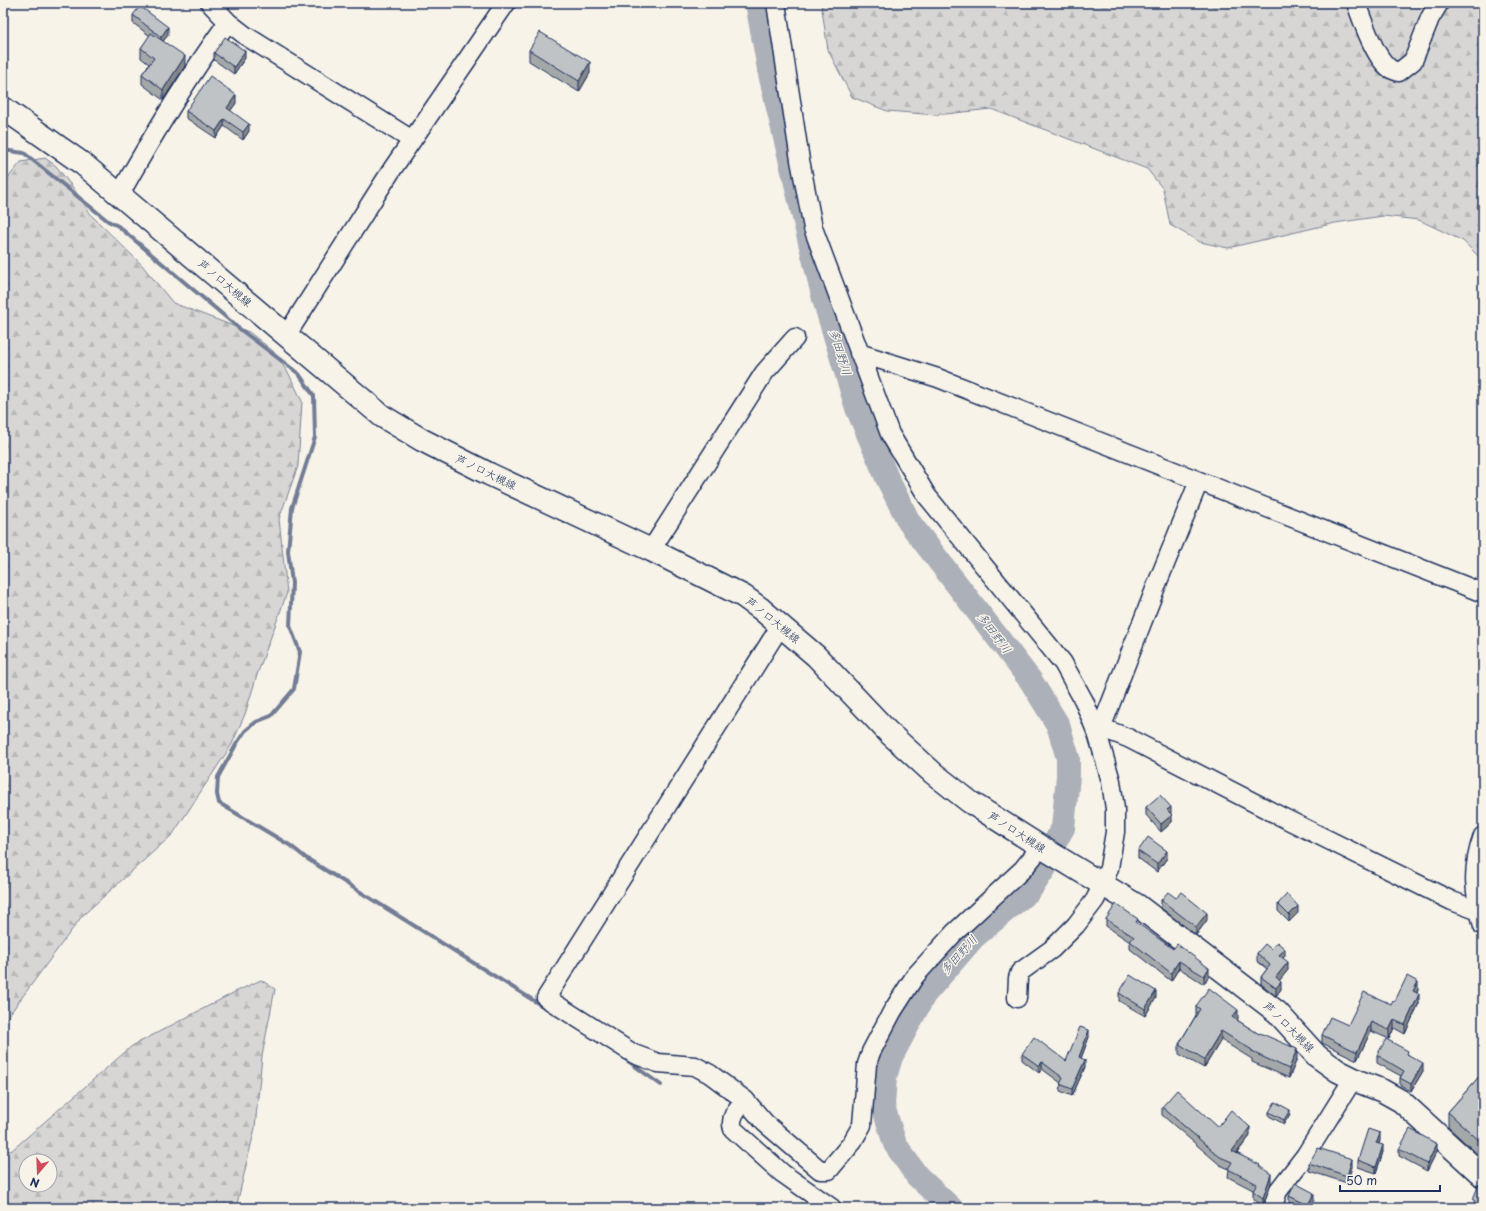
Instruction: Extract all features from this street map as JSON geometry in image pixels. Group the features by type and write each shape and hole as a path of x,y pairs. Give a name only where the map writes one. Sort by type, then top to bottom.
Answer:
{"main road":[{"name":"芦ノ口大槻線","path":"3,108 83,164 120,194 382,416 422,440 489,474 743,596 781,625 816,656 888,732 933,774 970,802 1041,848 1138,906 1277,1012 1317,1056 1353,1079 1383,1091 1401,1101 1483,1176"}],"street":[{"path":"210,3 228,22 279,58 412,140"},
{"path":"286,336 412,140 506,3"},
{"path":"776,3 800,160 813,228 890,434 919,484 962,540 1063,663 1100,732 1111,781 1115,809 1112,853 1103,884 1095,900 1076,925 1052,949 1020,972 1018,978 1017,998"},
{"path":"1356,3 1368,35 1380,56 1388,67 1399,72 1413,61 1430,18 1439,3"},
{"path":"120,194 205,54 228,22"},
{"path":"650,550 764,373 795,338"},
{"path":"859,353 938,378 1483,593"},
{"path":"1100,732 1159,578 1199,481"},
{"path":"781,625 546,998 634,1054 658,1063 695,1066 710,1074 744,1100 764,1123 820,1170 829,1170 834,1166 862,1125 867,1064 871,1052 892,1012 915,976 954,932 1023,869 1041,848"},
{"path":"1100,732 1128,738 1284,818 1452,901 1481,919"},
{"path":"1481,919 1474,886 1474,868 1476,856 1483,836"},
{"path":"1274,1208 1278,1191 1305,1156 1353,1079"},
{"path":"744,1100 734,1114 731,1123 733,1129 782,1173 832,1208"}],"green space":[{"path":"821,3 1483,3 1483,261 1463,241 1419,220 1383,216 1335,223 1228,248 1200,242 1170,225 1163,189 1147,169 991,109 936,115 887,111 852,97 828,50"},
{"path":"45,158 56,166 92,216 141,264 173,303 249,332 273,351 289,374 302,401 298,466 279,519 287,593 257,675 245,714 232,744 173,834 82,916 3,1023 3,184 21,162"},
{"path":"261,980 275,989 262,1056 255,1128 236,1208 3,1208 3,1150 11,1151 132,1046"}],"building":[{"path":"140,6 168,27 161,37 133,15"},
{"path":"540,32 590,62 579,81 529,50"},
{"path":"151,33 185,56 163,90 142,74 154,58 141,48"},
{"path":"225,37 245,51 234,67 214,53"},
{"path":"210,76 236,95 227,108 249,124 243,132 224,119 216,131 186,111"},
{"path":"1160,795 1171,807 1167,810 1172,815 1161,824 1146,807"},
{"path":"1148,837 1167,851 1157,864 1138,851"},
{"path":"1168,892 1176,898 1181,892 1207,913 1196,927 1161,900"},
{"path":"1287,894 1298,906 1289,915 1278,904"},
{"path":"1116,904 1138,919 1136,922 1173,949 1177,944 1209,968 1204,976 1179,961 1171,973 1130,941 1134,937 1106,919"},
{"path":"1277,942 1285,949 1279,955 1288,962 1276,977 1281,982 1276,988 1261,977 1270,965 1257,953 1265,944 1271,949"},
{"path":"1130,975 1156,991 1145,1009 1119,993"},
{"path":"1407,976 1418,982 1413,991 1419,994 1405,1025 1394,1020 1389,1030 1371,1022 1357,1052 1322,1035 1330,1017 1348,1025 1364,992 1391,1004 1393,1000 1395,1001"},
{"path":"1209,988 1238,1010 1232,1017 1259,1034 1260,1033 1297,1049 1289,1069 1252,1052 1252,1050 1221,1031 1204,1059 1179,1044 1200,1009 1196,1006"},
{"path":"1080,1027 1089,1030 1079,1057 1085,1060 1072,1089 1060,1084 1063,1078 1042,1062 1039,1066 1022,1054 1034,1037 1066,1061"},
{"path":"1386,1039 1408,1051 1407,1054 1423,1063 1411,1084 1400,1078 1404,1071 1377,1055"},
{"path":"1483,1072 1483,1144 1448,1112"},
{"path":"1177,1090 1218,1127 1231,1110 1250,1127 1232,1151 1260,1165 1259,1166 1271,1174 1263,1198 1253,1191 1257,1184 1228,1169 1232,1162 1220,1157 1162,1107"},
{"path":"1275,1102 1290,1110 1284,1120 1269,1112"},
{"path":"1368,1129 1380,1133 1376,1143 1383,1145 1376,1167 1358,1160"},
{"path":"1410,1129 1437,1144 1427,1164 1399,1149"},
{"path":"1318,1148 1352,1159 1347,1176 1309,1163"},
{"path":"1295,1183 1314,1193 1308,1205 1289,1196"},
{"path":"1479,1184 1483,1186 1483,1208 1473,1208 1475,1200 1473,1199"}],"waterway":[{"name":"多田野川","path":"757,3 770,74 824,299 857,408 887,478 909,522 1031,681 1058,725 1068,758 1068,776 1063,828 1052,847 1045,868 1030,890 974,937 924,995 891,1057 885,1077 883,1106 895,1144 917,1176 951,1208"},
{"path":"3,150 24,153 108,221 118,226 241,330 299,374 314,396 315,437 292,508 288,551 292,583 290,626 300,652 294,689 271,716 256,722 245,731 237,743 218,777 217,794 219,803 291,846 306,858 544,1007"},
{"path":"625,1059 661,1085"}]}
